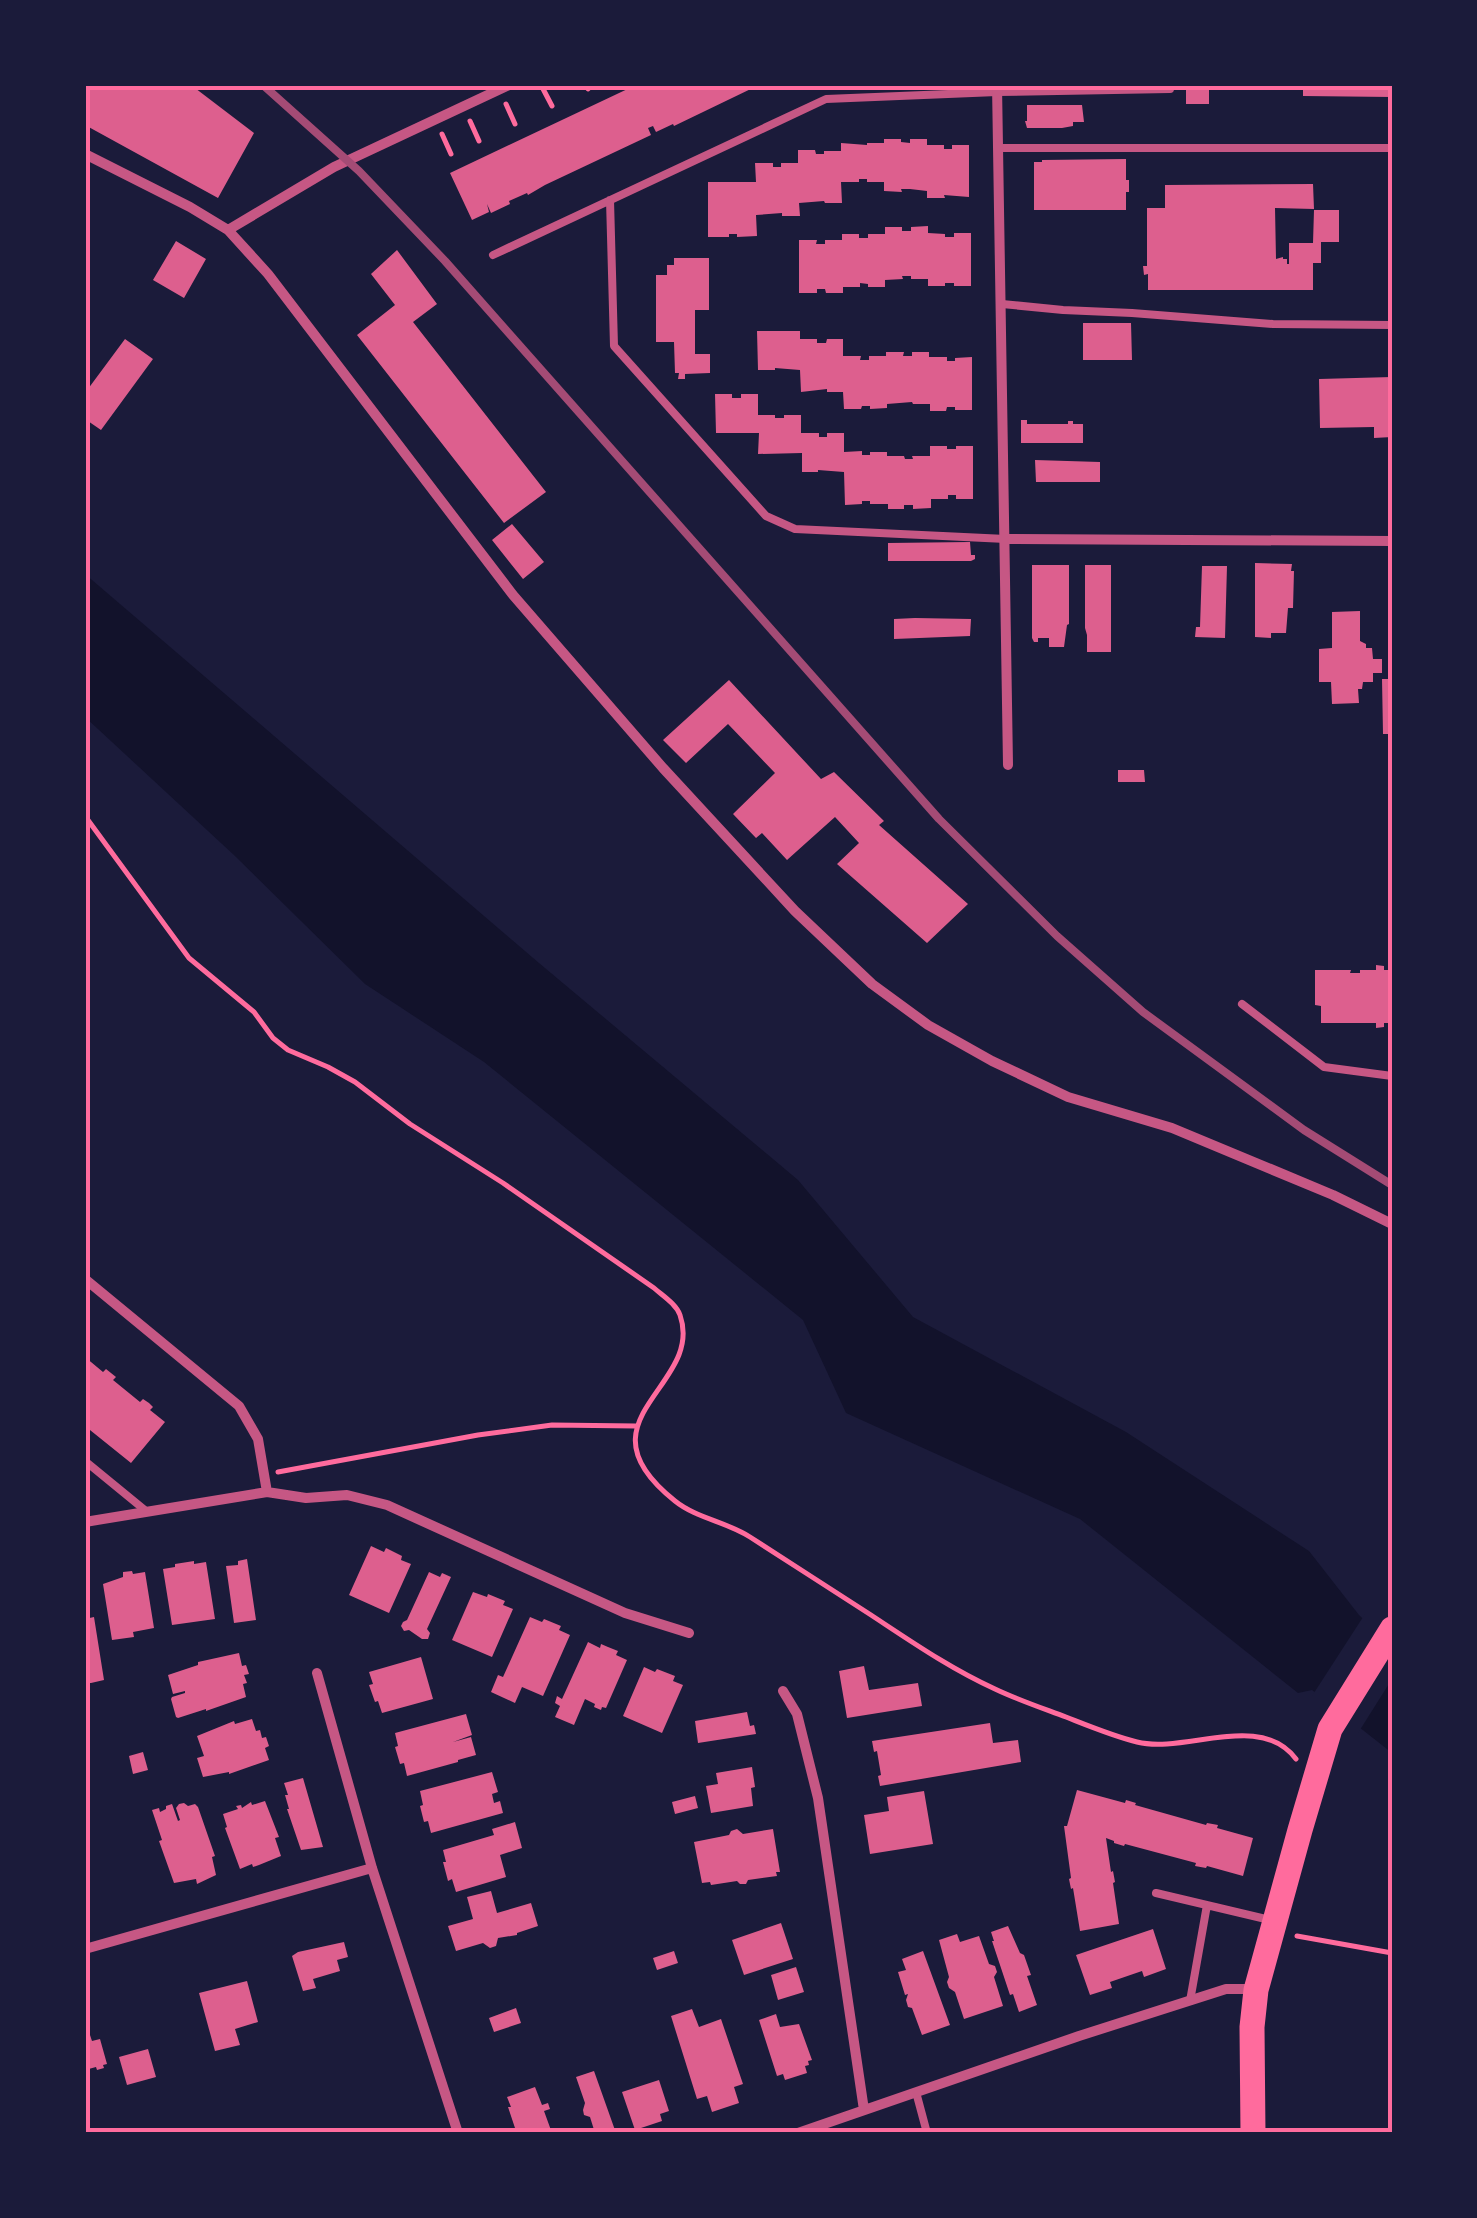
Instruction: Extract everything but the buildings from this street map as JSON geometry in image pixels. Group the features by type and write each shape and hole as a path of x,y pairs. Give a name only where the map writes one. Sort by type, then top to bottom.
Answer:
{"main road":[{"path":"1253,2133 1252,2027 1256,1990 1321,1754 1336,1718 1392,1629"}],"street":[{"path":"228,230 334,167 509,85"},
{"path":"997,88 1008,765"},
{"path":"85,154 228,230 268,274 513,595 794,911 872,984 928,1025 1068,1097 1172,1128 1392,1224"},
{"path":"1006,539 1392,542"},
{"path":"85,1279 239,1406 258,1439 266,1492"},
{"path":"85,1522 266,1492 306,1498 347,1495 387,1505 625,1613 688,1633"},
{"path":"317,1673 372,1868 458,2133"},
{"path":"783,1691 797,1714 818,1798 864,2110"},
{"path":"85,1949 372,1868"},
{"path":"798,2133 1226,1989 1256,1990"}],"lane":[{"path":"493,255 826,100 997,88 1170,90"},
{"path":"998,148 1392,148"},
{"path":"610,200 614,346 766,516 795,529 1006,539"},
{"path":"1002,304 1273,324 1392,325"},
{"path":"1242,1004 1324,1067 1392,1076"},
{"path":"85,1461 146,1512"},
{"path":"1156,1893 1275,1921"},
{"path":"1190,2001 1207,1905"},
{"path":"916,2092 927,2133"}],"path":[{"path":"541,85 552,106"},
{"path":"506,103 516,124"},
{"path":"470,122 479,141"},
{"path":"442,134 451,154"},
{"path":"85,816 189,958 254,1012 273,1038 288,1050 354,1082 669,1301 679,1313 684,1339 676,1362 636,1426 638,1460 654,1483 679,1504 744,1534 928,1653 996,1690 1142,1744 1257,1737 1282,1745 1296,1761"},
{"path":"264,1475 496,1432 552,1426 636,1426"},
{"path":"1302,1937 1392,1954"}],"shaded area":[{"path":"85,574 798,1180 913,1317 1126,1432 1309,1551 1359,1615 1392,1646 1392,1753 1312,1690 1298,1693 1080,1519 846,1413 803,1320 484,1062 365,984 85,717"}],"pier":[{"path":"1365,1614 1392,1639 1392,1679 1358,1733 1312,1696"}],"railway":[{"path":"263,85 359,171 445,261 939,819 1057,936 1143,1012 1304,1130 1392,1185"}]}
